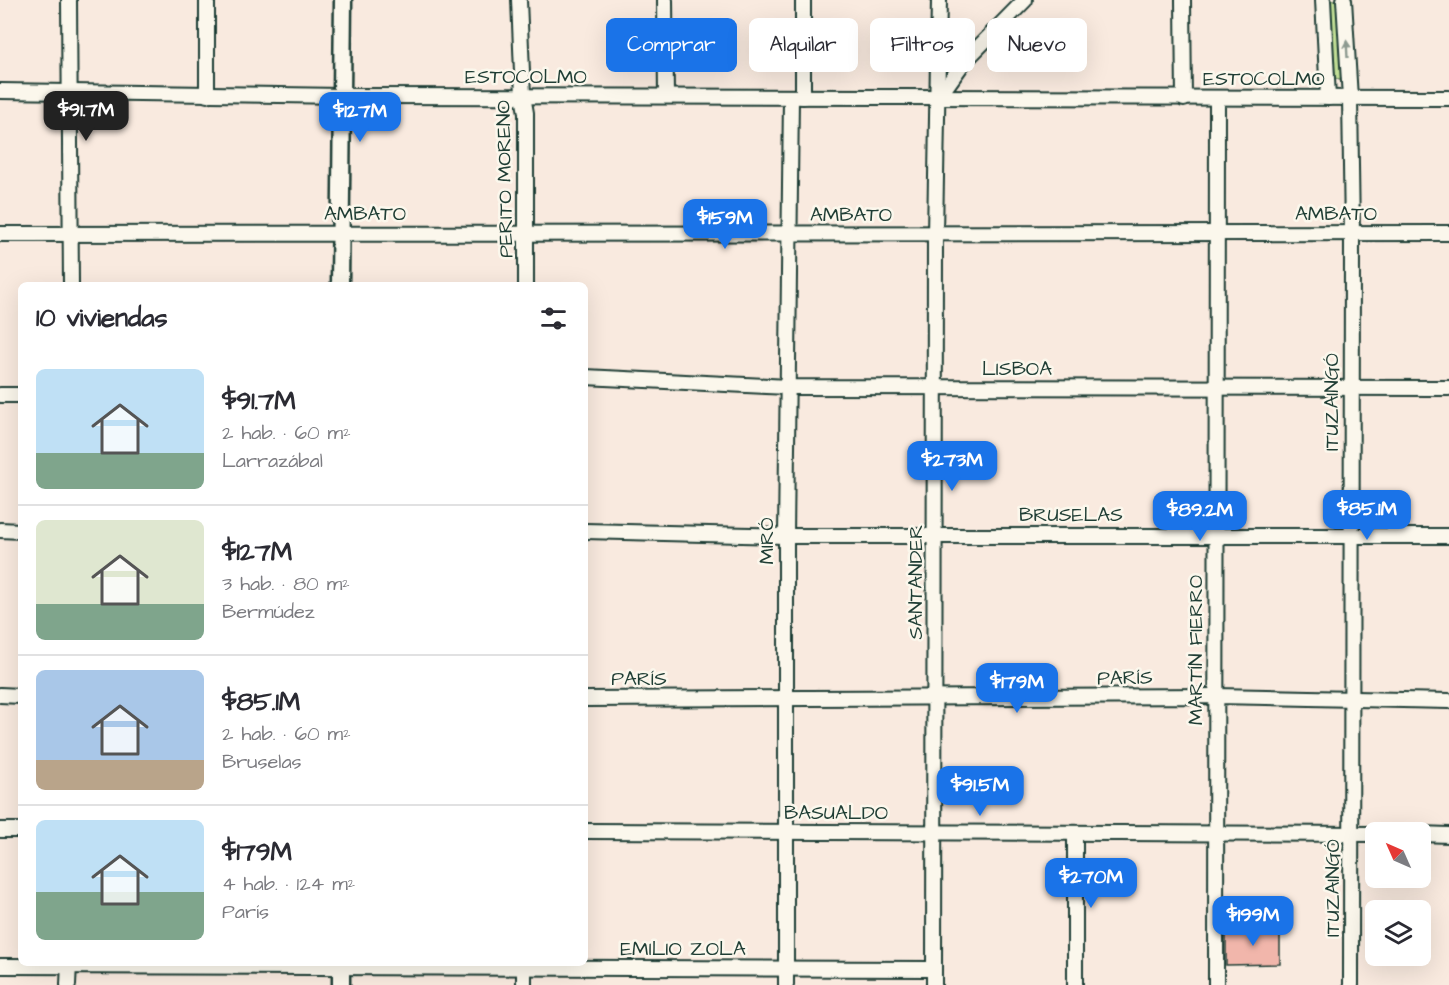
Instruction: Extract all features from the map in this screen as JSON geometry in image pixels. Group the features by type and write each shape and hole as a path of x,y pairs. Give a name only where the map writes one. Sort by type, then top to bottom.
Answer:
{"street":[{"path":"69,0 71,282"},
{"path":"207,0 207,95"},
{"path":"340,282 343,0"},
{"name":"PERITO MORENO","path":"519,0 523,96 526,113 526,282"},
{"path":"666,0 666,96"},
{"name":"MIRÓ","path":"786,985 788,833 786,536 790,234 803,0"},
{"name":"SANTANDER","path":"939,0 939,18"},
{"path":"975,51 1025,0"},
{"path":"1183,0 1184,99"},
{"path":"1323,0 1328,98"},
{"name":"ITUZAINGÓ","path":"1344,0 1350,98 1352,233 1351,985"},
{"name":"SANTANDER","path":"934,985 935,235 939,72"},
{"path":"938,98 956,72"},
{"name":"ESTOCOLMO","path":"0,91 343,96 1449,98"},
{"name":"MARTÍN FIERRO","path":"1216,985 1217,99"},
{"name":"AMBATO","path":"0,234 1449,233"},
{"name":"LISBOA","path":"588,377 788,387 936,389 1449,388"},
{"path":"0,395 18,395"},
{"path":"0,530 18,531"},
{"name":"BRUSELAS","path":"588,531 786,536 936,534 1449,536"},
{"path":"0,695 18,696"},
{"name":"PARÍS","path":"588,699 1216,696 1353,701 1449,701"},
{"path":"0,830 18,830"},
{"name":"BASUALDO","path":"588,831 1365,834"},
{"path":"1075,834 1075,985"},
{"path":"1431,834 1449,835"},
{"name":"EMILIO ZOLA","path":"0,966 18,966"},
{"path":"68,985 69,966"},
{"name":"EMILIO ZOLA","path":"108,966 341,972 524,966 933,969"},
{"path":"524,966 524,985"}],"green space":[{"path":"1330,0 1338,0 1342,81 1335,78"}],"building":[{"path":"1280,929 1280,964 1226,965 1226,930"}]}
